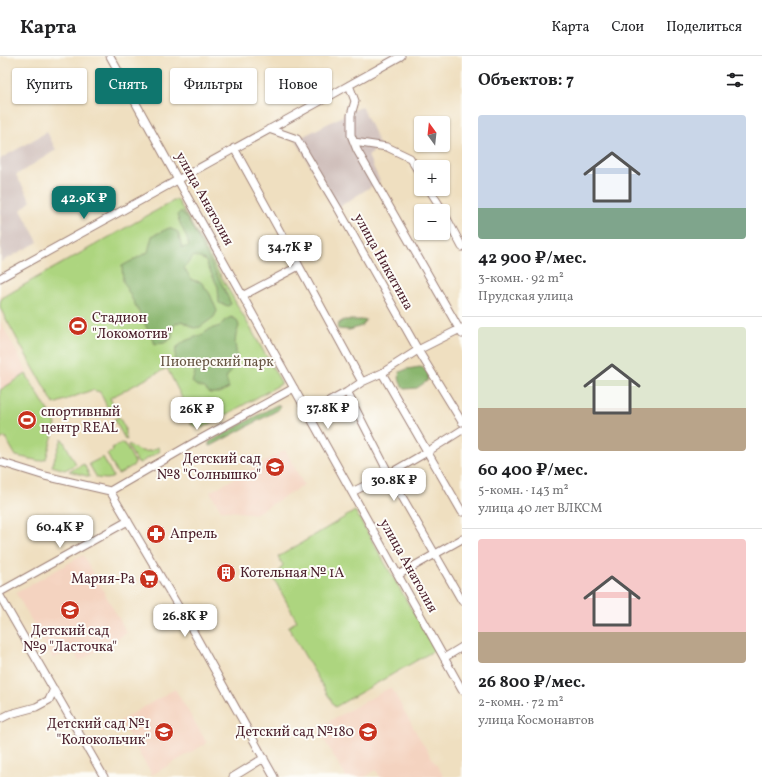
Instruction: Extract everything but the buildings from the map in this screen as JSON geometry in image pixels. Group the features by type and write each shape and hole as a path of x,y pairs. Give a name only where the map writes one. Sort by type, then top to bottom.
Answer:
{"street":[{"name":"улица Анатолия","path":"110,56 462,690"},
{"path":"0,278 401,56"},
{"path":"308,413 347,392 362,382 397,365 418,350 461,331 357,150 350,135 351,115 355,101 349,85"},
{"name":"улица Никитина","path":"269,129 297,139 418,350 462,422"},
{"path":"354,142 386,147 410,158 414,165"},
{"path":"234,148 362,382"},
{"path":"450,224 462,247"},
{"path":"242,296 299,266"},
{"path":"382,373 462,512"},
{"path":"0,462 45,476 110,491 195,442 294,388"},
{"path":"347,392 389,474 462,601"},
{"path":"352,492 389,474 462,430"},
{"path":"110,491 194,633 274,777"},
{"path":"0,592 128,521"},
{"path":"398,575 462,539"},
{"path":"0,596 104,777"},
{"path":"444,658 462,647"},
{"path":"0,719 10,714 36,707 49,700 54,689"},
{"path":"233,777 264,758"}],"shaded area":[{"path":"362,106 380,146 368,156 380,181 334,210 296,140"},
{"path":"47,132 56,150 16,175 31,201 21,210 38,242 1,262 0,159"},
{"path":"0,321 26,369 26,374 0,390"},
{"name":"Детский сад №8 \"Солнышко\"","path":"285,450 304,485 255,514 221,510 210,492"},
{"name":"Детский сад №9 \"Ласточка\"","path":"83,555 127,633 79,661 72,649 53,659 16,593"},
{"name":"Детский сад №180","path":"391,687 417,734 444,777 380,777 376,770 365,777 346,777 317,728"},
{"name":"Детский сад №1 \"Колокольчик\"","path":"175,689 207,743 152,775 120,721"}],"green space":[{"name":"Пионерский парк","path":"177,199 281,384 204,427 199,428 190,424 194,422 167,368 110,398 116,410 110,413 100,392 92,390 54,404 0,308 2,298"},
{"path":"181,211 196,234 231,304 228,306 219,303 218,287 205,260 194,256 184,268 192,280 201,282 210,294 217,311 214,317 200,327 194,328 182,321 175,324 172,338 164,343 155,344 123,281 122,266 148,252 152,236 169,228 178,232 182,248 189,246 177,215"},
{"name":"Пионерский парк","path":"231,317 237,320 239,326 235,343 237,358 226,378 229,388 219,393 209,393 205,388 197,386 192,382 195,373 193,368 183,369 175,362 176,348 185,341 220,326 224,321"},
{"path":"344,320 366,320 362,326 350,330 338,329 337,327 339,323"},
{"path":"420,367 428,373 427,381 417,388 405,389 400,381 400,372 407,369"},
{"name":"спортивный центр REAL","path":"26,374 56,424 46,459 40,461 16,456 5,437 0,440 0,390"},
{"path":"277,405 280,406 278,410 211,446 209,445 209,442"},
{"path":"119,417 125,428 127,440 114,419"},
{"path":"62,438 76,464 65,470 52,466"},
{"path":"121,443 125,444 135,463 119,474 117,473 107,454 113,451 112,448"},
{"path":"129,444 136,449 143,451 151,451 158,447 160,451 140,463 137,462 128,446"},
{"path":"103,457 113,476 112,478 97,478 89,464"},
{"path":"84,464 90,477 69,471"},
{"path":"355,511 435,650 335,707 288,627 297,621 274,579 283,565 278,557"}],"place":[{"name":"Стадион \"Локомотив\"","path":"78,326"},
{"name":"спортивный центр REAL","path":"27,420"},
{"name":"Детский сад №8 \"Солнышко\"","path":"275,467"},
{"name":"Апрель","path":"156,534"},
{"name":"Котельная № 1А","path":"226,573"},
{"name":"Мария-Ра","path":"149,579"},
{"name":"Детский сад №9 \"Ласточка\"","path":"70,610"},
{"name":"Детский сад №1 \"Колокольчик\"","path":"164,732"},
{"name":"Детский сад №180","path":"368,732"}]}
